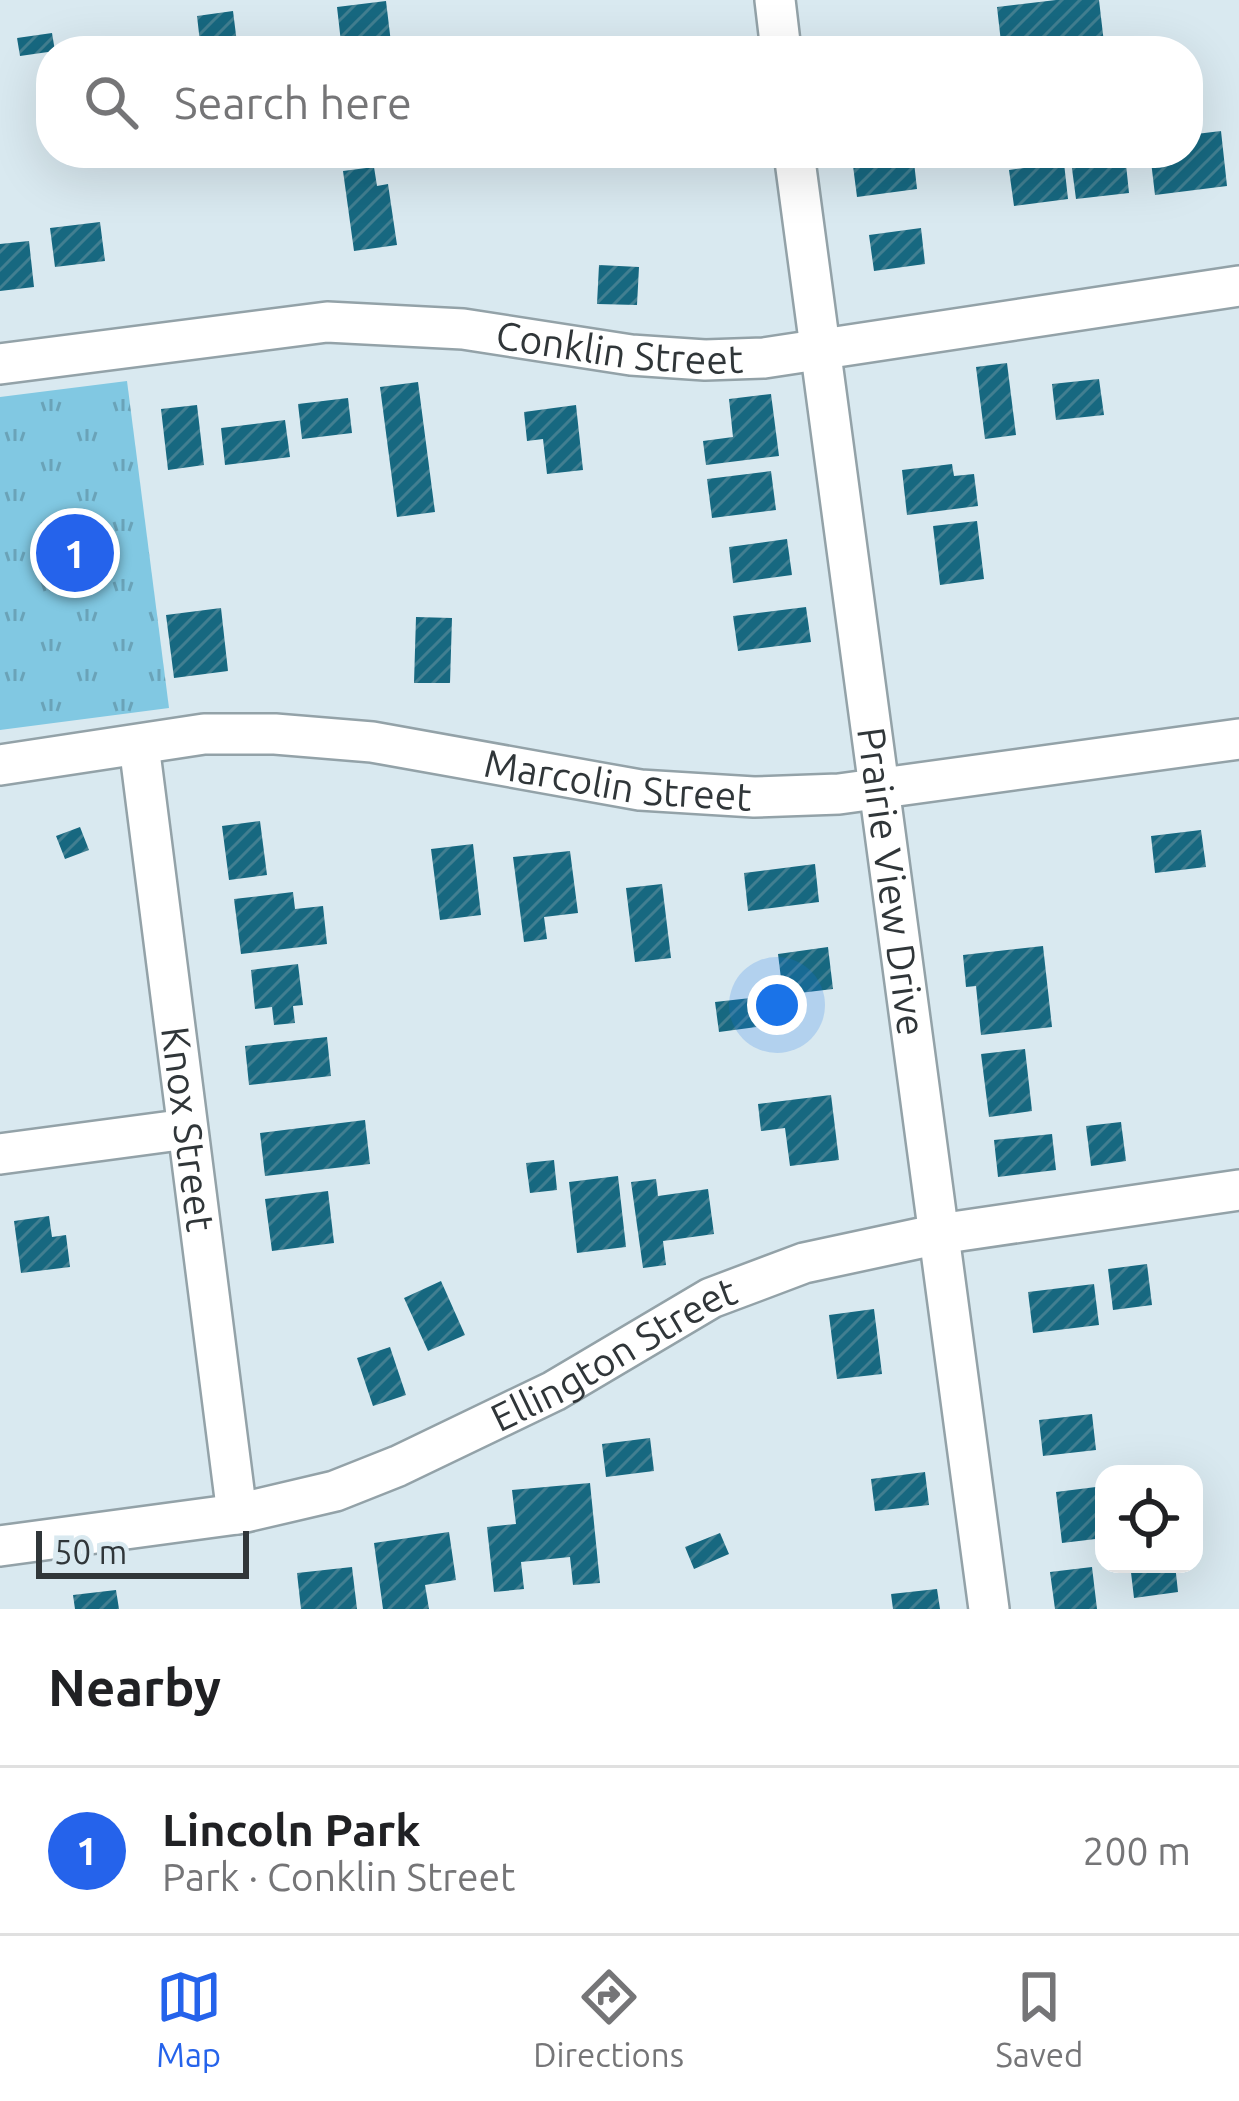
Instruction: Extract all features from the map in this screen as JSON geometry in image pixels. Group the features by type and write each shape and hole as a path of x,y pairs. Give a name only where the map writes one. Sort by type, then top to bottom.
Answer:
{"street":[{"path":"775,0 779,36"},
{"name":"Prairie View Drive","path":"796,168 988,1609"},
{"name":"Conklin Street","path":"0,364 327,322 463,329 550,345 705,360 819,350 1239,286"},
{"name":"Marcolin Street","path":"0,765 204,734 275,734 372,742 640,790 754,797 879,789 1239,739"},
{"name":"Knox Street","path":"139,745 237,1514"},
{"path":"0,1154 187,1129"},
{"name":"Ellington Street","path":"0,1546 237,1514 335,1491 453,1442 554,1391 711,1298 805,1263 939,1234 1239,1190"}],"green space":[{"path":"127,381 169,708 0,730 0,397"}],"building":[{"path":"1099,0 1103,36 1000,36 997,7"},
{"path":"386,1 390,36 340,36 337,7"},
{"path":"233,11 236,36 199,36 197,16"},
{"path":"52,33 52,36 36,36 36,54 20,56 17,38"},
{"path":"1221,131 1227,186 1155,195 1152,168 1203,168 1203,133"},
{"path":"374,168 377,186 388,184 397,245 354,251 343,171"},
{"path":"853,168 915,168 917,189 857,197"},
{"path":"1065,168 1068,199 1014,206 1009,170"},
{"path":"1072,168 1126,168 1129,193 1076,199"},
{"path":"100,222 105,261 55,267 50,228"},
{"path":"921,228 925,264 874,271 869,235"},
{"path":"29,241 34,287 0,291 0,244"},
{"path":"599,265 639,267 637,305 597,304"},
{"path":"1007,363 1016,435 985,439 976,367"},
{"path":"1099,379 1104,415 1056,420 1052,384"},
{"path":"418,382 435,512 397,517 380,387"},
{"path":"771,394 779,456 706,465 703,441 733,437 729,399"},
{"path":"348,398 352,433 302,439 298,404"},
{"path":"197,405 204,465 168,470 161,409"},
{"path":"576,405 583,470 547,474 543,439 527,441 524,412"},
{"path":"285,420 290,457 225,465 221,428"},
{"path":"952,464 954,476 974,474 978,506 907,515 902,470"},
{"path":"771,471 776,510 712,518 707,479"},
{"path":"977,521 984,579 940,585 933,526"},
{"path":"787,539 792,575 733,583 729,547"},
{"path":"806,607 811,642 738,651 733,616"},
{"path":"221,608 228,671 174,678 166,615"},
{"path":"416,617 452,618 450,683 414,683"},
{"path":"260,821 267,875 229,880 222,826"},
{"path":"80,827 89,850 65,859 56,836"},
{"path":"1201,830 1206,867 1155,873 1151,836"},
{"path":"473,844 481,915 440,920 431,849"},
{"path":"570,851 578,913 544,917 547,939 524,942 513,857"},
{"path":"815,864 819,902 748,911 744,873"},
{"path":"662,884 671,958 635,962 626,888"},
{"path":"293,892 295,909 323,906 327,944 241,954 234,899"},
{"path":"1043,946 1052,1027 981,1035 976,986 966,987 963,955"},
{"path":"828,947 833,989 783,995 778,954"},
{"path":"298,964 303,1005 293,1006 295,1023 274,1025 272,1007 255,1009 251,970"},
{"path":"768,996 771,1025 719,1032 715,1002"},
{"path":"327,1037 331,1076 249,1085 245,1046"},
{"path":"1025,1049 1032,1111 989,1117 981,1054"},
{"path":"831,1095 839,1160 790,1166 785,1128 761,1131 758,1104"},
{"path":"365,1120 370,1164 265,1176 260,1133"},
{"path":"1121,1122 1126,1161 1091,1166 1086,1126"},
{"path":"1052,1134 1056,1170 998,1177 994,1140"},
{"path":"554,1160 557,1190 530,1193 526,1163"},
{"path":"618,1176 626,1247 577,1253 569,1182"},
{"path":"656,1179 658,1196 708,1189 714,1234 663,1241 666,1265 643,1268 631,1182"},
{"path":"328,1191 334,1243 272,1251 265,1199"},
{"path":"49,1216 52,1237 66,1235 70,1267 21,1273 14,1221"},
{"path":"1147,1264 1152,1305 1113,1310 1108,1269"},
{"path":"441,1281 465,1335 428,1351 404,1298"},
{"path":"1094,1284 1099,1325 1033,1333 1028,1292"},
{"path":"874,1309 882,1374 837,1379 829,1315"},
{"path":"390,1347 406,1395 373,1406 357,1358"},
{"path":"1092,1414 1096,1450 1043,1456 1039,1420"},
{"path":"650,1438 654,1471 606,1477 602,1444"},
{"path":"925,1472 929,1505 875,1511 871,1479"},
{"path":"590,1483 600,1583 573,1585 570,1557 521,1562 524,1589 494,1592 487,1527 516,1524 512,1490"},
{"path":"1095,1487 1095,1539 1062,1543 1056,1492"},
{"path":"449,1532 456,1580 425,1585 429,1609 383,1609 374,1543"},
{"path":"720,1533 729,1554 694,1569 685,1547"},
{"path":"352,1567 357,1609 301,1609 297,1573"},
{"path":"1092,1567 1097,1609 1055,1609 1050,1572"},
{"path":"1131,1573 1176,1573 1178,1592 1134,1598"},
{"path":"937,1589 940,1609 893,1609 891,1594"},
{"path":"116,1590 119,1609 75,1609 73,1595"}],"place":[{"name":"Lincoln Park","path":"75,553"}]}
